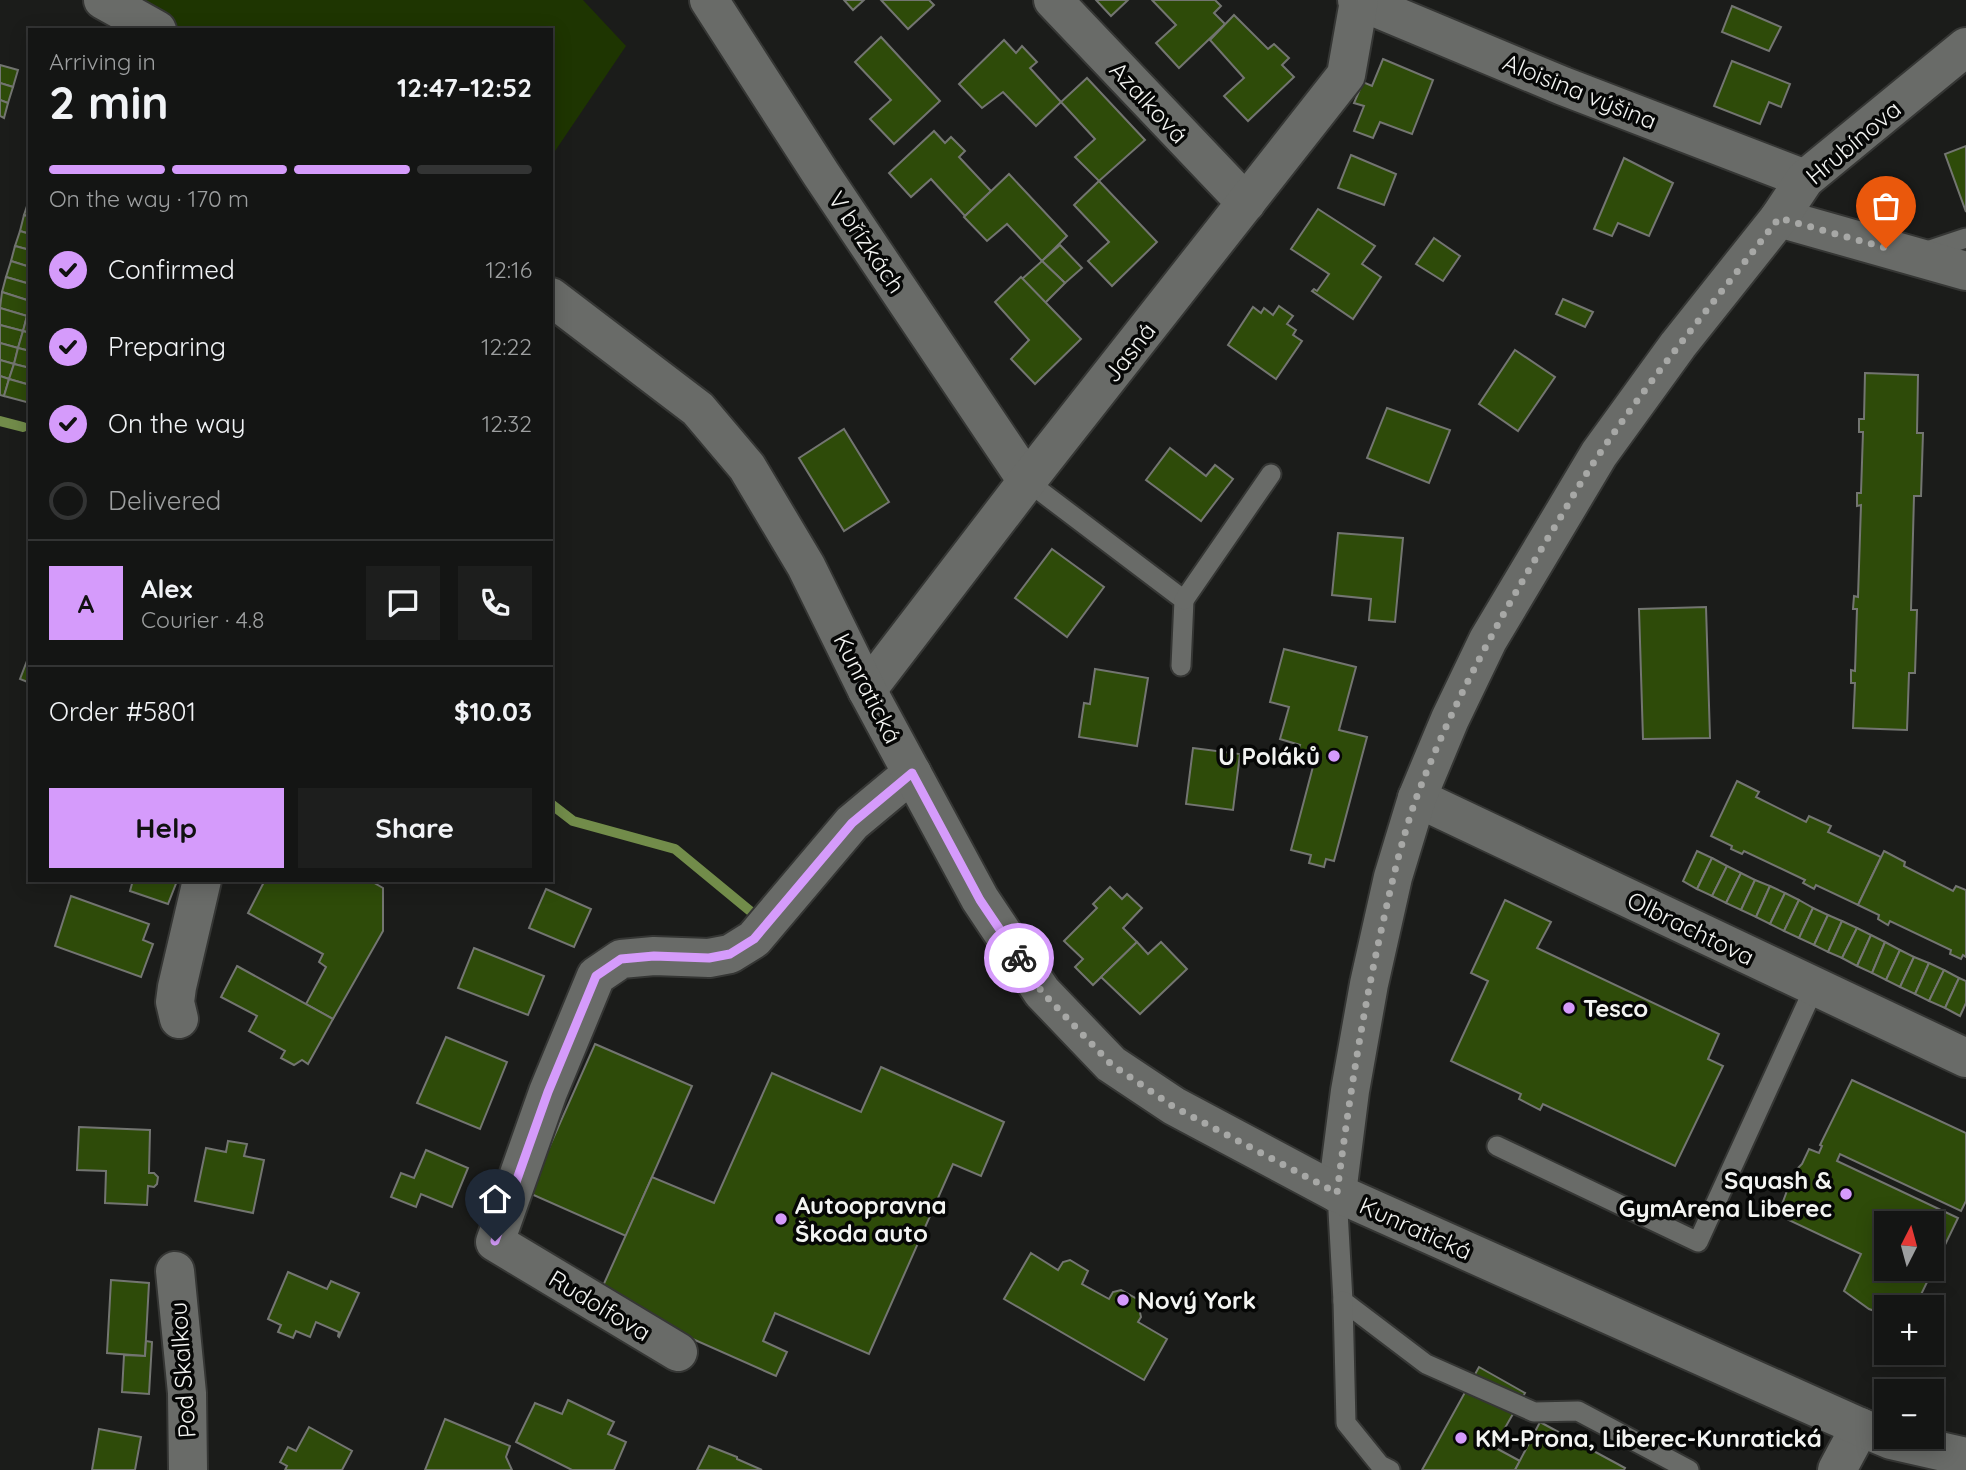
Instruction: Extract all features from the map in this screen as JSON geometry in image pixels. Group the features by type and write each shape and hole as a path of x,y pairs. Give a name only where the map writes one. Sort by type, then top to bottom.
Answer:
{"street":[{"path":"103,0 153,28"},
{"name":"V břízkách","path":"709,0 821,174 1027,481"},
{"name":"Azalková","path":"1053,0 1246,203"},
{"name":"Jasná","path":"867,690 1027,481 1346,75 1358,1"},
{"name":"Aloisina výšina","path":"1358,1 1563,86 1805,179"},
{"name":"Hrubínova","path":"1337,1193 1350,1091 1369,985 1393,877 1417,798 1450,719 1488,640 1599,454 1678,345 1779,218 1805,179 1966,47"},
{"path":"1779,218 1966,271"},
{"name":"Kunratická","path":"553,299 698,409 747,467 806,566 867,690 980,900 1042,992 1111,1064 1174,1107 1337,1193 1860,1427 1891,1440 1966,1457"},
{"name":"Rudolfova","path":"678,1352 495,1241 548,1092 596,976 621,959 654,956 709,958 730,954 754,939 852,823 912,773"},
{"name":"Olbrachtova","path":"1417,798 1966,1058"},
{"path":"178,1018 175,1002 177,987 202,882"},
{"name":"Pod Skalkou","path":"175,1271 187,1393 188,1470"},
{"path":"1837,1470 1860,1427"}],"lane":[{"path":"1912,256 1966,238"},
{"path":"1181,666 1184,600 1271,474"},
{"path":"1027,481 1184,600"},
{"path":"1497,1146 1698,1242 1814,988"},
{"path":"1337,1193 1346,1423 1380,1465 1390,1470"},
{"path":"1343,1301 1426,1364 1534,1412 1578,1411 1689,1470"}],"green space":[{"path":"103,0 583,0 626,46 553,154 553,28 153,28"}],"building":[{"path":"844,0 864,0 853,10"},
{"path":"881,0 929,0 934,5 908,29"},
{"path":"1096,0 1128,0 1111,16"},
{"path":"1152,0 1215,0 1221,6 1214,13 1225,24 1179,68 1156,43 1176,25"},
{"path":"1732,6 1781,27 1769,51 1722,32"},
{"path":"1234,15 1268,49 1274,44 1289,58 1282,65 1294,77 1248,121 1224,96 1244,78 1210,40"},
{"path":"881,37 940,101 894,144 870,119 891,100 855,62"},
{"path":"1004,40 1016,53 1022,46 1037,62 1030,68 1061,102 1036,126 1003,92 982,108 959,84"},
{"path":"1383,59 1433,80 1412,134 1380,122 1373,138 1354,131 1364,106 1354,103 1363,82 1372,86"},
{"path":"1732,61 1790,84 1781,107 1769,102 1760,124 1714,106"},
{"path":"0,65 18,70 13,87 0,83"},
{"path":"1087,78 1145,140 1099,181 1075,157 1095,139 1061,102"},
{"path":"0,83 13,87 8,103 0,100"},
{"path":"0,100 8,103 4,118 0,116"},
{"path":"934,131 945,143 951,137 965,151 959,157 991,191 965,216 931,179 911,197 889,173"},
{"path":"1966,146 1966,212 1945,154"},
{"path":"1351,155 1396,174 1384,205 1338,188"},
{"path":"1624,158 1673,183 1649,236 1618,223 1612,236 1594,229"},
{"path":"1009,174 1067,236 1042,261 1007,224 987,241 964,217"},
{"path":"1099,181 1157,242 1112,286 1088,261 1109,242 1074,205"},
{"path":"1318,209 1375,246 1362,264 1381,277 1353,319 1312,291 1317,291 1329,274 1291,249"},
{"path":"24,215 28,216 28,233 20,231"},
{"path":"20,231 28,233 28,249 15,246"},
{"path":"1434,238 1460,256 1443,281 1416,264"},
{"path":"1060,245 1082,268 1065,283 1042,261"},
{"path":"15,246 28,249 28,266 11,261"},
{"path":"11,261 28,266 28,283 6,277"},
{"path":"1042,261 1065,283 1045,303 1022,279"},
{"path":"6,277 28,283 28,300 2,292"},
{"path":"1021,277 1081,339 1035,384 1011,359 1029,340 995,302"},
{"path":"2,292 28,300 27,316 0,308"},
{"path":"1563,299 1593,312 1585,327 1556,314"},
{"path":"1279,306 1293,316 1287,324 1296,330 1293,335 1302,341 1276,379 1228,345 1253,307 1261,313 1264,308 1273,315"},
{"path":"0,308 27,316 23,331 0,325"},
{"path":"27,316 28,332 23,331"},
{"path":"0,325 23,331 18,348 0,343"},
{"path":"23,331 28,332 28,350 18,348"},
{"path":"0,343 18,348 14,364 0,360"},
{"path":"18,348 28,350 28,368 14,364"},
{"path":"1515,350 1555,377 1518,431 1479,404"},
{"path":"0,360 14,364 9,379 0,376"},
{"path":"14,364 28,368 28,384 9,379"},
{"path":"1865,373 1918,375 1917,433 1923,433 1921,496 1914,496 1911,610 1917,610 1915,673 1909,673 1907,730 1853,728 1855,683 1851,683 1851,670 1855,671 1857,609 1853,609 1854,596 1858,597 1861,505 1857,506 1857,493 1861,493 1863,432 1859,432 1859,419 1864,419"},
{"path":"0,376 9,379 4,396 0,395"},
{"path":"9,379 28,384 28,402 4,396"},
{"path":"1387,408 1450,430 1429,483 1367,458"},
{"path":"844,429 889,502 844,531 799,458"},
{"path":"1170,448 1206,476 1215,465 1233,479 1201,521 1146,480"},
{"path":"1338,533 1403,538 1395,622 1369,620 1371,599 1332,595"},
{"path":"1052,549 1104,587 1067,637 1015,598"},
{"path":"1706,607 1710,738 1643,739 1639,609"},
{"name":"U Poláků","path":"1284,649 1356,667 1339,730 1367,737 1334,861 1326,859 1324,867 1309,863 1311,855 1291,850 1315,759 1297,754 1300,745 1280,739 1289,707 1270,702"},
{"path":"28,658 28,682 20,679"},
{"path":"1095,669 1148,678 1137,746 1079,737 1084,703 1090,704"},
{"path":"1193,748 1240,754 1233,810 1186,804"},
{"path":"1737,781 1759,792 1756,797 1806,822 1809,816 1831,826 1828,832 1881,857 1858,905 1816,885 1814,889 1803,883 1805,880 1744,851 1742,854 1731,849 1732,846 1711,836"},
{"path":"1697,851 1712,858 1697,889 1683,881"},
{"path":"1884,851 1905,862 1904,866 1953,891 1956,886 1966,890 1966,957 1963,955 1961,959 1950,954 1951,950 1890,921 1888,925 1878,919 1879,915 1858,905"},
{"path":"1712,858 1727,866 1712,896 1697,889"},
{"path":"1727,866 1741,873 1726,903 1712,896"},
{"path":"1741,873 1755,880 1741,910 1726,903"},
{"path":"1755,880 1770,886 1756,917 1741,910"},
{"path":"132,882 177,882 168,904 130,891"},
{"path":"264,882 372,882 383,888 383,931 333,1019 306,1004 326,967 319,962 323,954 248,913"},
{"path":"1770,886 1785,893 1770,924 1756,917"},
{"path":"1110,887 1122,899 1127,894 1142,908 1123,928 1137,942 1093,985 1075,967 1083,959 1064,941 1097,908 1093,904"},
{"path":"546,889 591,909 574,947 529,928"},
{"path":"1785,893 1799,900 1784,931 1770,924"},
{"path":"71,896 149,924 143,940 153,944 141,977 55,946"},
{"name":"Tesco","path":"1505,900 1551,922 1537,948 1719,1034 1708,1059 1723,1066 1675,1166 1543,1104 1540,1110 1519,1099 1521,1094 1451,1061 1488,981 1471,973"},
{"path":"1799,900 1813,908 1799,938 1784,931"},
{"path":"1813,908 1828,915 1814,945 1799,938"},
{"path":"1828,915 1842,921 1828,952 1814,945"},
{"path":"1842,921 1857,928 1842,958 1828,952"},
{"path":"1857,928 1871,935 1857,966 1842,958"},
{"path":"1871,935 1885,942 1872,973 1857,966"},
{"path":"1137,942 1148,954 1161,942 1187,969 1140,1014 1101,977"},
{"path":"1885,942 1900,950 1886,980 1872,973"},
{"path":"474,948 544,976 528,1015 458,988"},
{"path":"1900,950 1914,957 1900,987 1886,980"},
{"path":"1914,957 1929,963 1915,994 1900,987"},
{"path":"1929,963 1944,970 1929,1001 1915,994"},
{"path":"237,966 333,1019 308,1064 302,1060 294,1065 281,1058 285,1051 249,1031 257,1016 221,997"},
{"path":"1944,970 1959,978 1945,1008 1929,1001"},
{"path":"1959,978 1966,981 1966,1003 1960,1016 1945,1008"},
{"path":"446,1037 507,1062 480,1129 417,1103"},
{"path":"595,1044 692,1086 626,1236 529,1193"},
{"name":"Autoopravna Škoda auto","path":"881,1067 1004,1122 981,1176 953,1164 869,1354 775,1313 763,1341 787,1352 776,1376 598,1297 652,1177 714,1203 772,1073 861,1112"},
{"name":"Squash & GymArena Liberec","path":"1852,1080 1966,1133 1966,1201 1961,1211 1840,1154 1837,1161 1943,1211 1874,1211 1874,1281 1928,1281 1921,1295 1874,1295 1874,1311 1869,1309 1844,1291 1861,1254 1778,1215 1794,1172 1802,1164 1809,1149 1819,1153 1822,1146 1820,1145"},
{"path":"79,1127 150,1130 149,1173 158,1177 154,1187 148,1186 147,1205 105,1203 106,1171 77,1170"},
{"path":"228,1141 247,1144 244,1156 264,1160 253,1213 195,1201 206,1148 226,1152"},
{"path":"426,1150 468,1168 452,1207 421,1194 416,1207 391,1197 401,1173 414,1178"},
{"name":"Squash & GymArena Liberec","path":"1944,1211 1958,1218 1944,1247"},
{"path":"1031,1253 1058,1270 1063,1262 1070,1260 1088,1271 1082,1284 1109,1299 1113,1292 1121,1290 1137,1299 1141,1317 1138,1322 1167,1339 1144,1380 1004,1299"},
{"path":"288,1272 327,1289 331,1281 359,1293 339,1337 339,1332 316,1322 310,1337 296,1331 293,1338 278,1332 281,1325 268,1319"},
{"path":"111,1280 149,1283 145,1356 107,1353"},
{"path":"146,1341 152,1342 149,1394 122,1392 124,1355 145,1356"},
{"path":"1479,1367 1525,1393 1494,1447 1520,1461 1515,1470 1422,1470"},
{"path":"568,1400 614,1422 608,1434 626,1442 614,1470 572,1470 516,1442 535,1403 562,1414"},
{"path":"445,1419 510,1446 506,1457 512,1470 425,1470"},
{"path":"1540,1422 1625,1468 1624,1470 1515,1470"},
{"path":"309,1427 352,1451 342,1470 285,1470 287,1466 280,1462 288,1447 296,1451"},
{"path":"99,1429 141,1437 135,1470 92,1470"},
{"path":"709,1446 737,1457 762,1470 697,1470"}],"waterway":[{"path":"0,421 23,427"},
{"path":"553,806 573,821 675,849 755,915"}],"way so far":[{"path":"1019,958 1042,992 1111,1064 1174,1107 1337,1193 1350,1091 1369,985 1393,877 1417,798 1450,719 1488,640 1522,580 1599,454 1678,345 1779,218 1886,248"}],"place":[{"name":"U Poláků","path":"1334,756"},
{"name":"Tesco","path":"1569,1008"},
{"name":"Squash & GymArena Liberec","path":"1846,1194"},
{"name":"Autoopravna Škoda auto","path":"781,1219"},
{"name":"Nový York","path":"1123,1300"},
{"name":"KM-Prona, Liberec-Kunratická","path":"1461,1438"}],"route":[{"path":"495,1241 548,1092 596,976 621,959 654,956 709,958 730,954 754,939 852,823 912,773 980,900 1019,958"}]}
